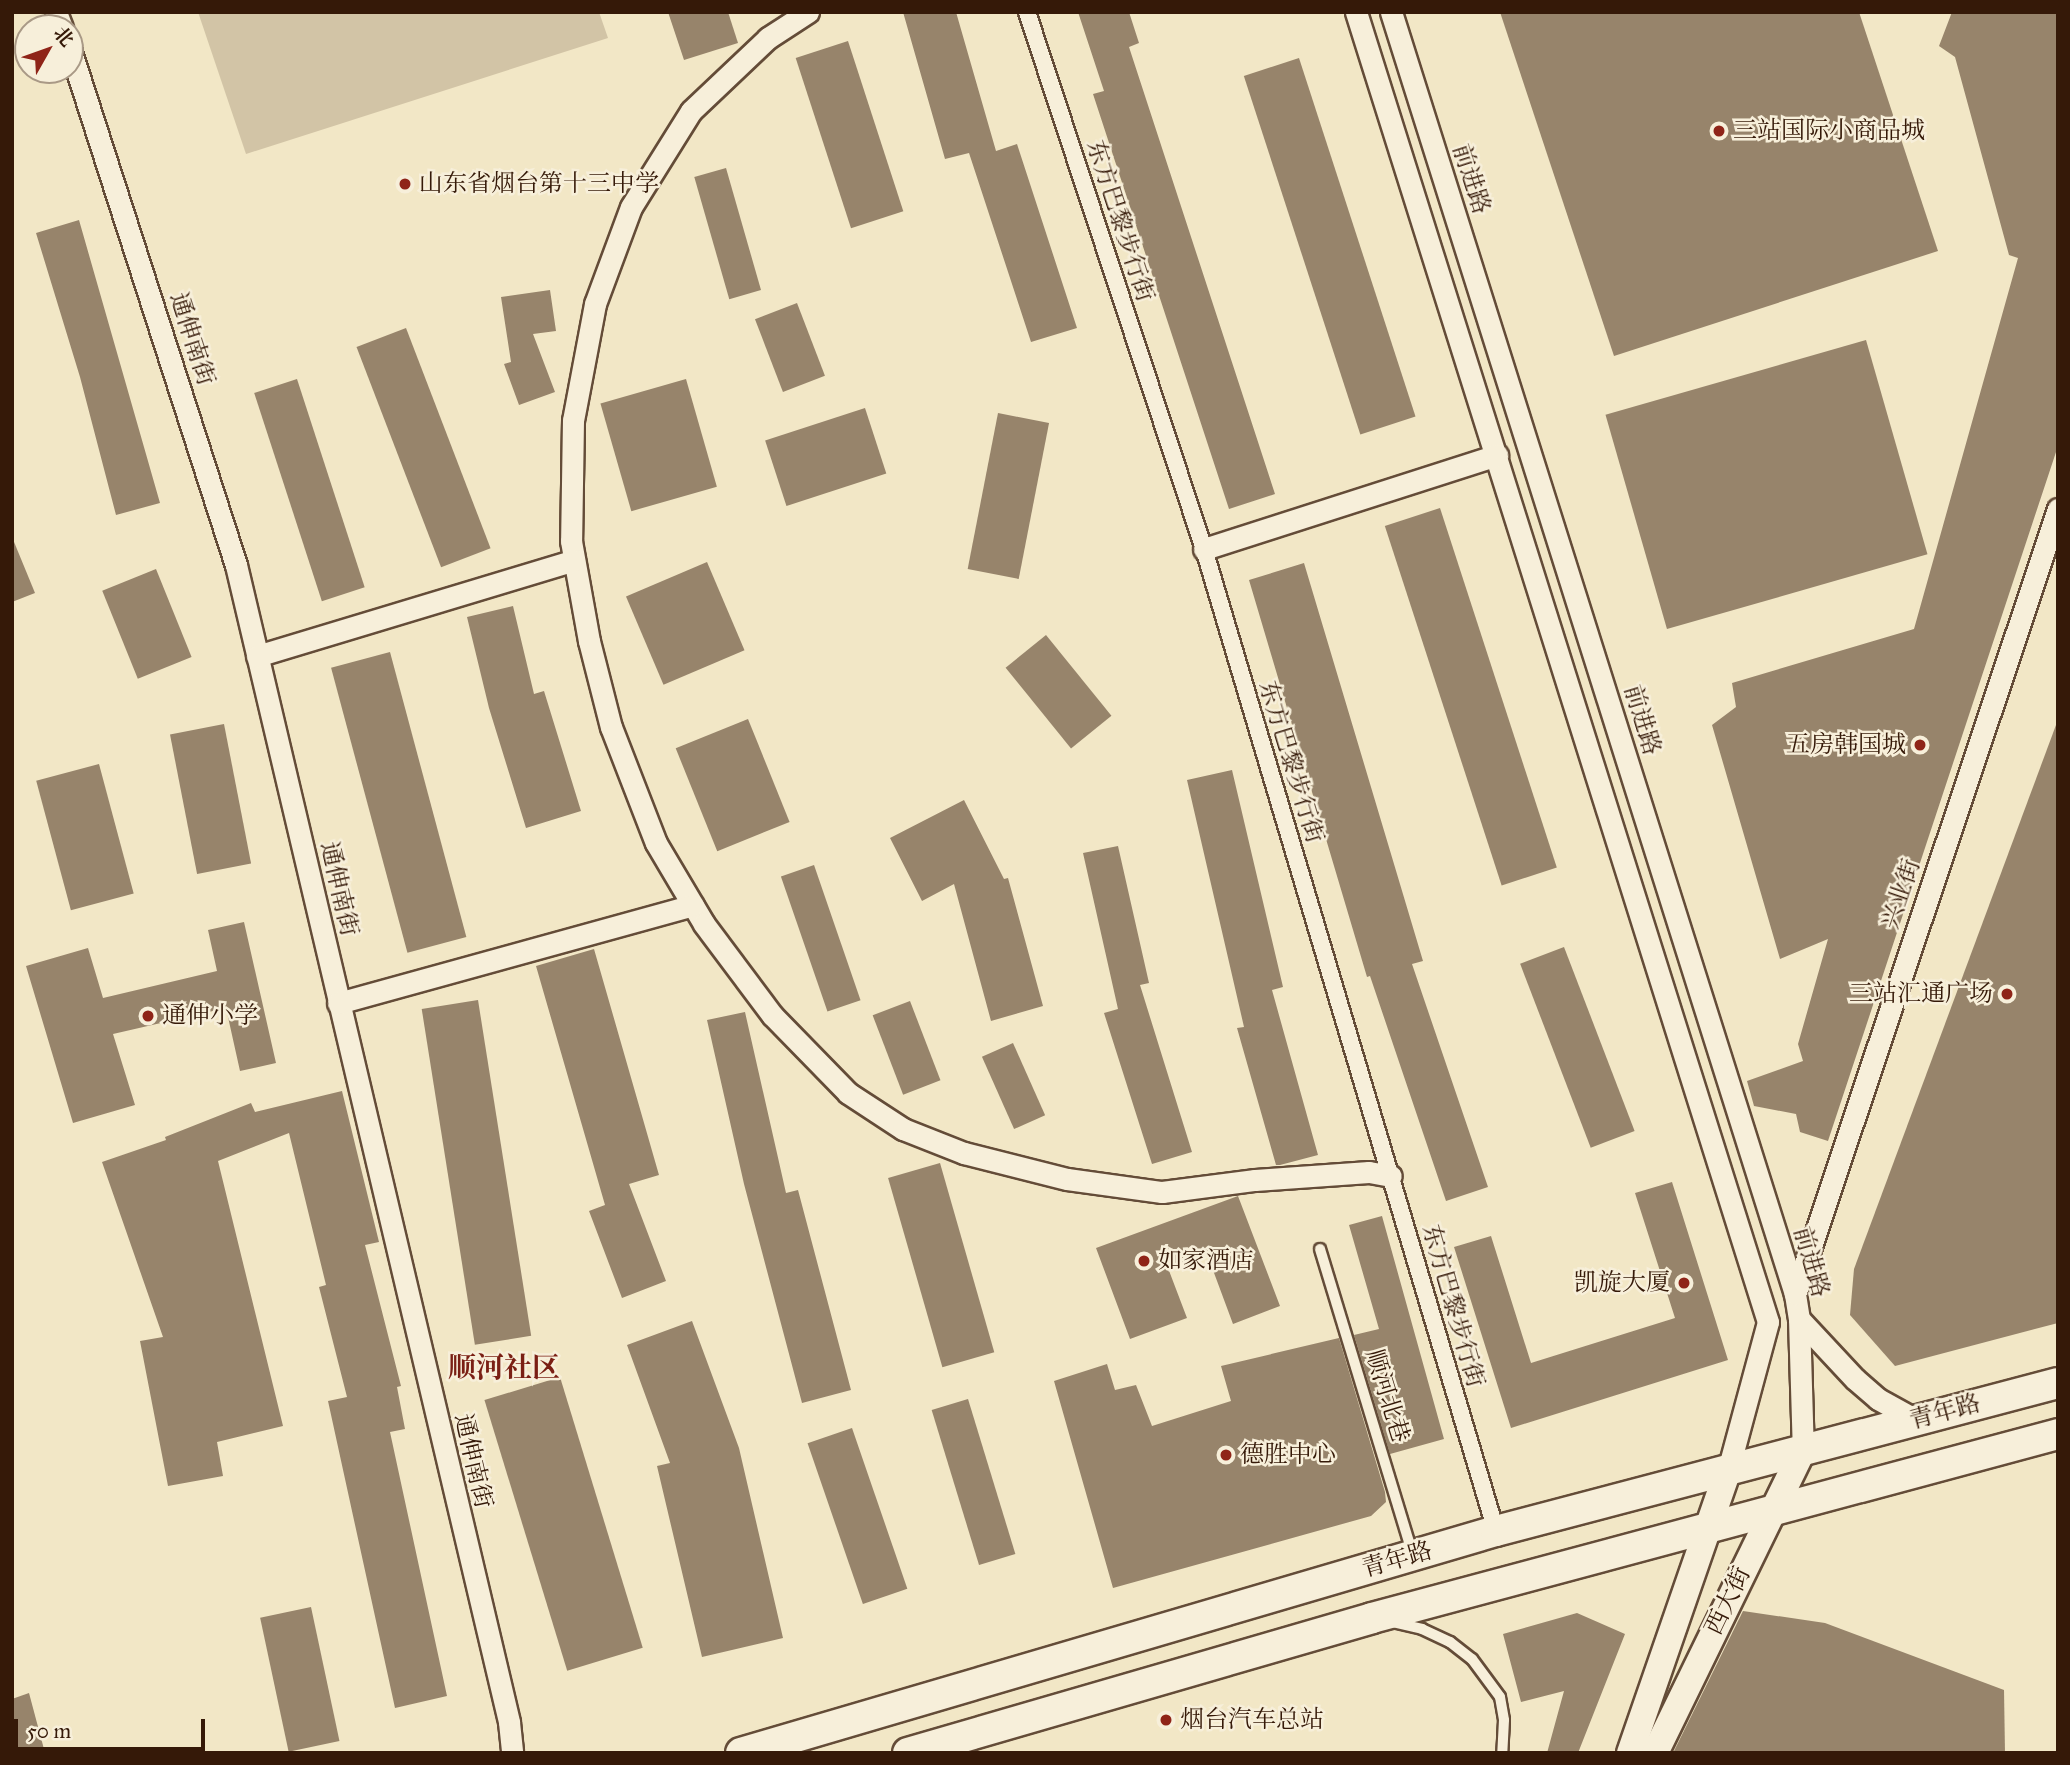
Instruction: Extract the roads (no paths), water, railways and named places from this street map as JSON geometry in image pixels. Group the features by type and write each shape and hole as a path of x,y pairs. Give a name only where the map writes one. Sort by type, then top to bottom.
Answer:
{"main road":[{"name":"青年路","path":"741,1753 1496,1531 2058,1383"},
{"name":"青年路","path":"908,1753 1372,1618 2058,1434"}],"street":[{"path":"808,12 768,38 691,111 631,207 596,304 573,420 571,541 589,641 611,727 656,843 693,905 772,1015 848,1093 903,1129 964,1153 1067,1179 1162,1192 1255,1180 1369,1172 1391,1176"},
{"name":"东方巴黎步行街","path":"1027,12 1204,550 1496,1531"},
{"path":"1356,12 1768,1322 1728,1470"},
{"name":"前进路","path":"1391,12 1795,1294 1799,1319 1803,1450"},
{"name":"通伸南街","path":"82,84 236,565 509,1721 512,1753"},
{"path":"1204,550 1497,455"},
{"name":"兴业街","path":"1795,1294 2058,509"},
{"path":"257,656 574,560"},
{"path":"338,1003 693,905"},
{"path":"1799,1319 1855,1379 1878,1398 1916,1420"},
{"name":"西大街","path":"1655,1753 1803,1450"},
{"name":"西大街","path":"1630,1753 1728,1470"}],"lane":[{"name":"顺河北巷","path":"1320,1249 1413,1555"},
{"path":"1372,1618 1422,1629 1450,1642 1472,1659 1500,1697 1504,1720 1502,1753"}],"place":[{"name":"三站国际小商品城","path":"1719,131"},
{"name":"山东省烟台第十三中学","path":"405,184"},
{"name":"五房韩国城","path":"1920,745"},
{"name":"三站汇通广场","path":"2007,994"},
{"name":"通伸小学","path":"148,1016"},
{"name":"如家酒店","path":"1144,1261"},
{"name":"凯旋大厦","path":"1684,1283"},
{"name":"德胜中心","path":"1226,1455"},
{"name":"烟台汽车总站","path":"1166,1720"}],"district":[{"name":"顺河社区","path":"504,1368"}]}
